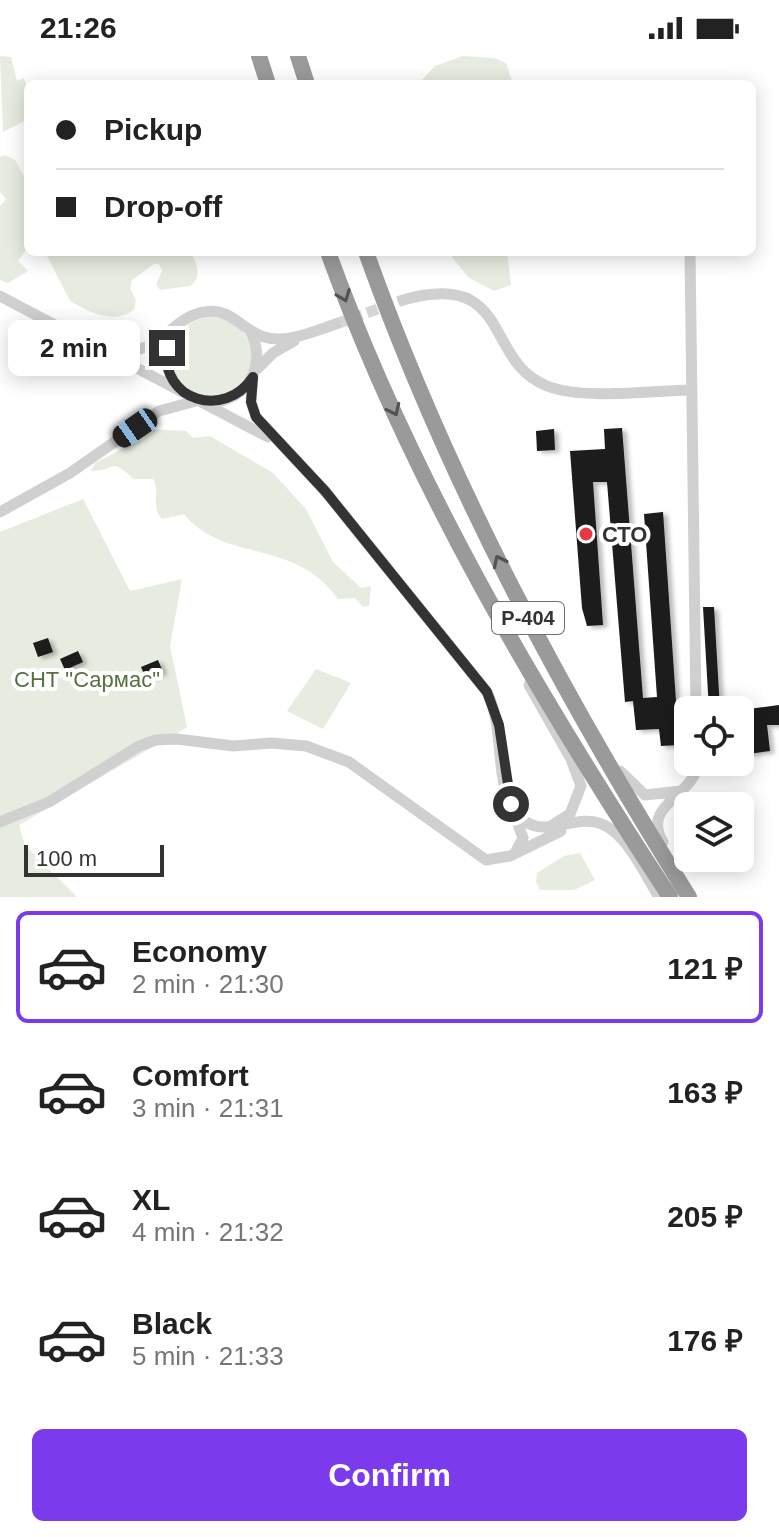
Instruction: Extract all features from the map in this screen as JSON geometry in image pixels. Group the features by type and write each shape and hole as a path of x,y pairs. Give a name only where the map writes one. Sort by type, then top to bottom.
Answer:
{"highway":[{"path":"259,56 267,80"},
{"path":"298,56 306,80"},
{"name":"Р-404","path":"330,256 399,421 494,609 566,735 670,897"},
{"name":"Р-404","path":"368,256 422,398 517,597 588,730 689,897"}],"street":[{"path":"690,256 689,390 696,696"},
{"path":"403,300 436,294 472,301 488,314 524,371 556,389 689,390"},
{"path":"0,296 173,382 202,401 246,422 287,452"},
{"path":"66,329 115,349 133,351 159,341 181,323 207,311 229,314 257,333 271,338 312,332"},
{"path":"241,322 257,347 254,412 325,491 487,692 499,725 511,804 523,838 519,849 510,856"},
{"path":"0,512 70,473 159,411 173,382 167,348 181,323"},
{"path":"159,411 235,396 273,353 312,332 336,324"},
{"path":"517,597 543,632 611,757 632,785 652,796 681,791"},
{"path":"494,609 510,650 571,759 581,786 570,814 552,826 540,828"},
{"path":"0,822 49,802 139,746 156,740 177,739 233,746 272,743 306,746 349,762 476,856 493,861 510,856 572,825"},
{"path":"695,776 662,809 656,829 697,897"},
{"path":"511,804 526,822 540,828 592,822 611,829 659,897"}],"green space":[{"path":"0,56 11,57 17,81 25,80 24,121 3,132"},
{"path":"463,56 494,58 506,63 512,80 422,80 435,66"},
{"path":"5,155 15,160 24,176 24,253 18,261 28,271 8,283 0,280 0,206 6,199 0,192 0,157"},
{"path":"47,256 192,256 197,265 198,274 190,286 160,290 156,284 162,271 159,264 154,264 132,280 130,289 136,300 134,310 126,314 110,316 94,313 70,301"},
{"path":"451,256 507,256 511,285 494,291 468,277"},
{"path":"212,317 227,320 240,329 249,342 252,357 249,372 240,385 227,394 212,397 197,394 184,385 175,372 172,357 175,342 184,329 197,320"},
{"path":"147,429 186,431 193,438 210,436 273,473 306,509 333,562 361,588 371,586 369,606 363,607 355,598 338,599 320,580 301,567 219,540 184,514 162,519 158,514 153,479 134,479 116,466 91,471 95,463 144,438 142,433"},
{"name":"СНТ \"Сармас\"","path":"83,499 130,591 182,579 170,646 187,727 19,825 25,845 77,897 0,897 0,532"},
{"path":"316,669 351,683 323,729 287,711"},
{"path":"580,853 595,880 574,890 540,890 536,882 537,873 564,856"}],"building":[{"path":"622,428 643,698 657,697 644,514 663,512 676,696 674,745 661,746 659,729 636,730 633,701 625,702 607,482 593,482 603,625 587,626 582,608 570,451 605,449 604,429"},
{"path":"554,429 555,450 537,451 536,431"},
{"path":"703,607 714,607 719,696 708,696"},
{"path":"48,638 53,652 38,657 33,643"},
{"path":"78,651 83,662 65,670 60,659"},
{"path":"158,660 163,672 146,679 141,667"},
{"path":"779,705 779,725 767,725 770,751 754,753 754,708"}],"tunnel":[{"path":"336,324 403,300"}],"place":[{"name":"СТО","path":"586,534"}],"route":[{"path":"167,348 167,364 173,381 199,401 227,400 242,391 253,377 251,402 256,417 325,491 487,692 499,725 511,804"}]}
